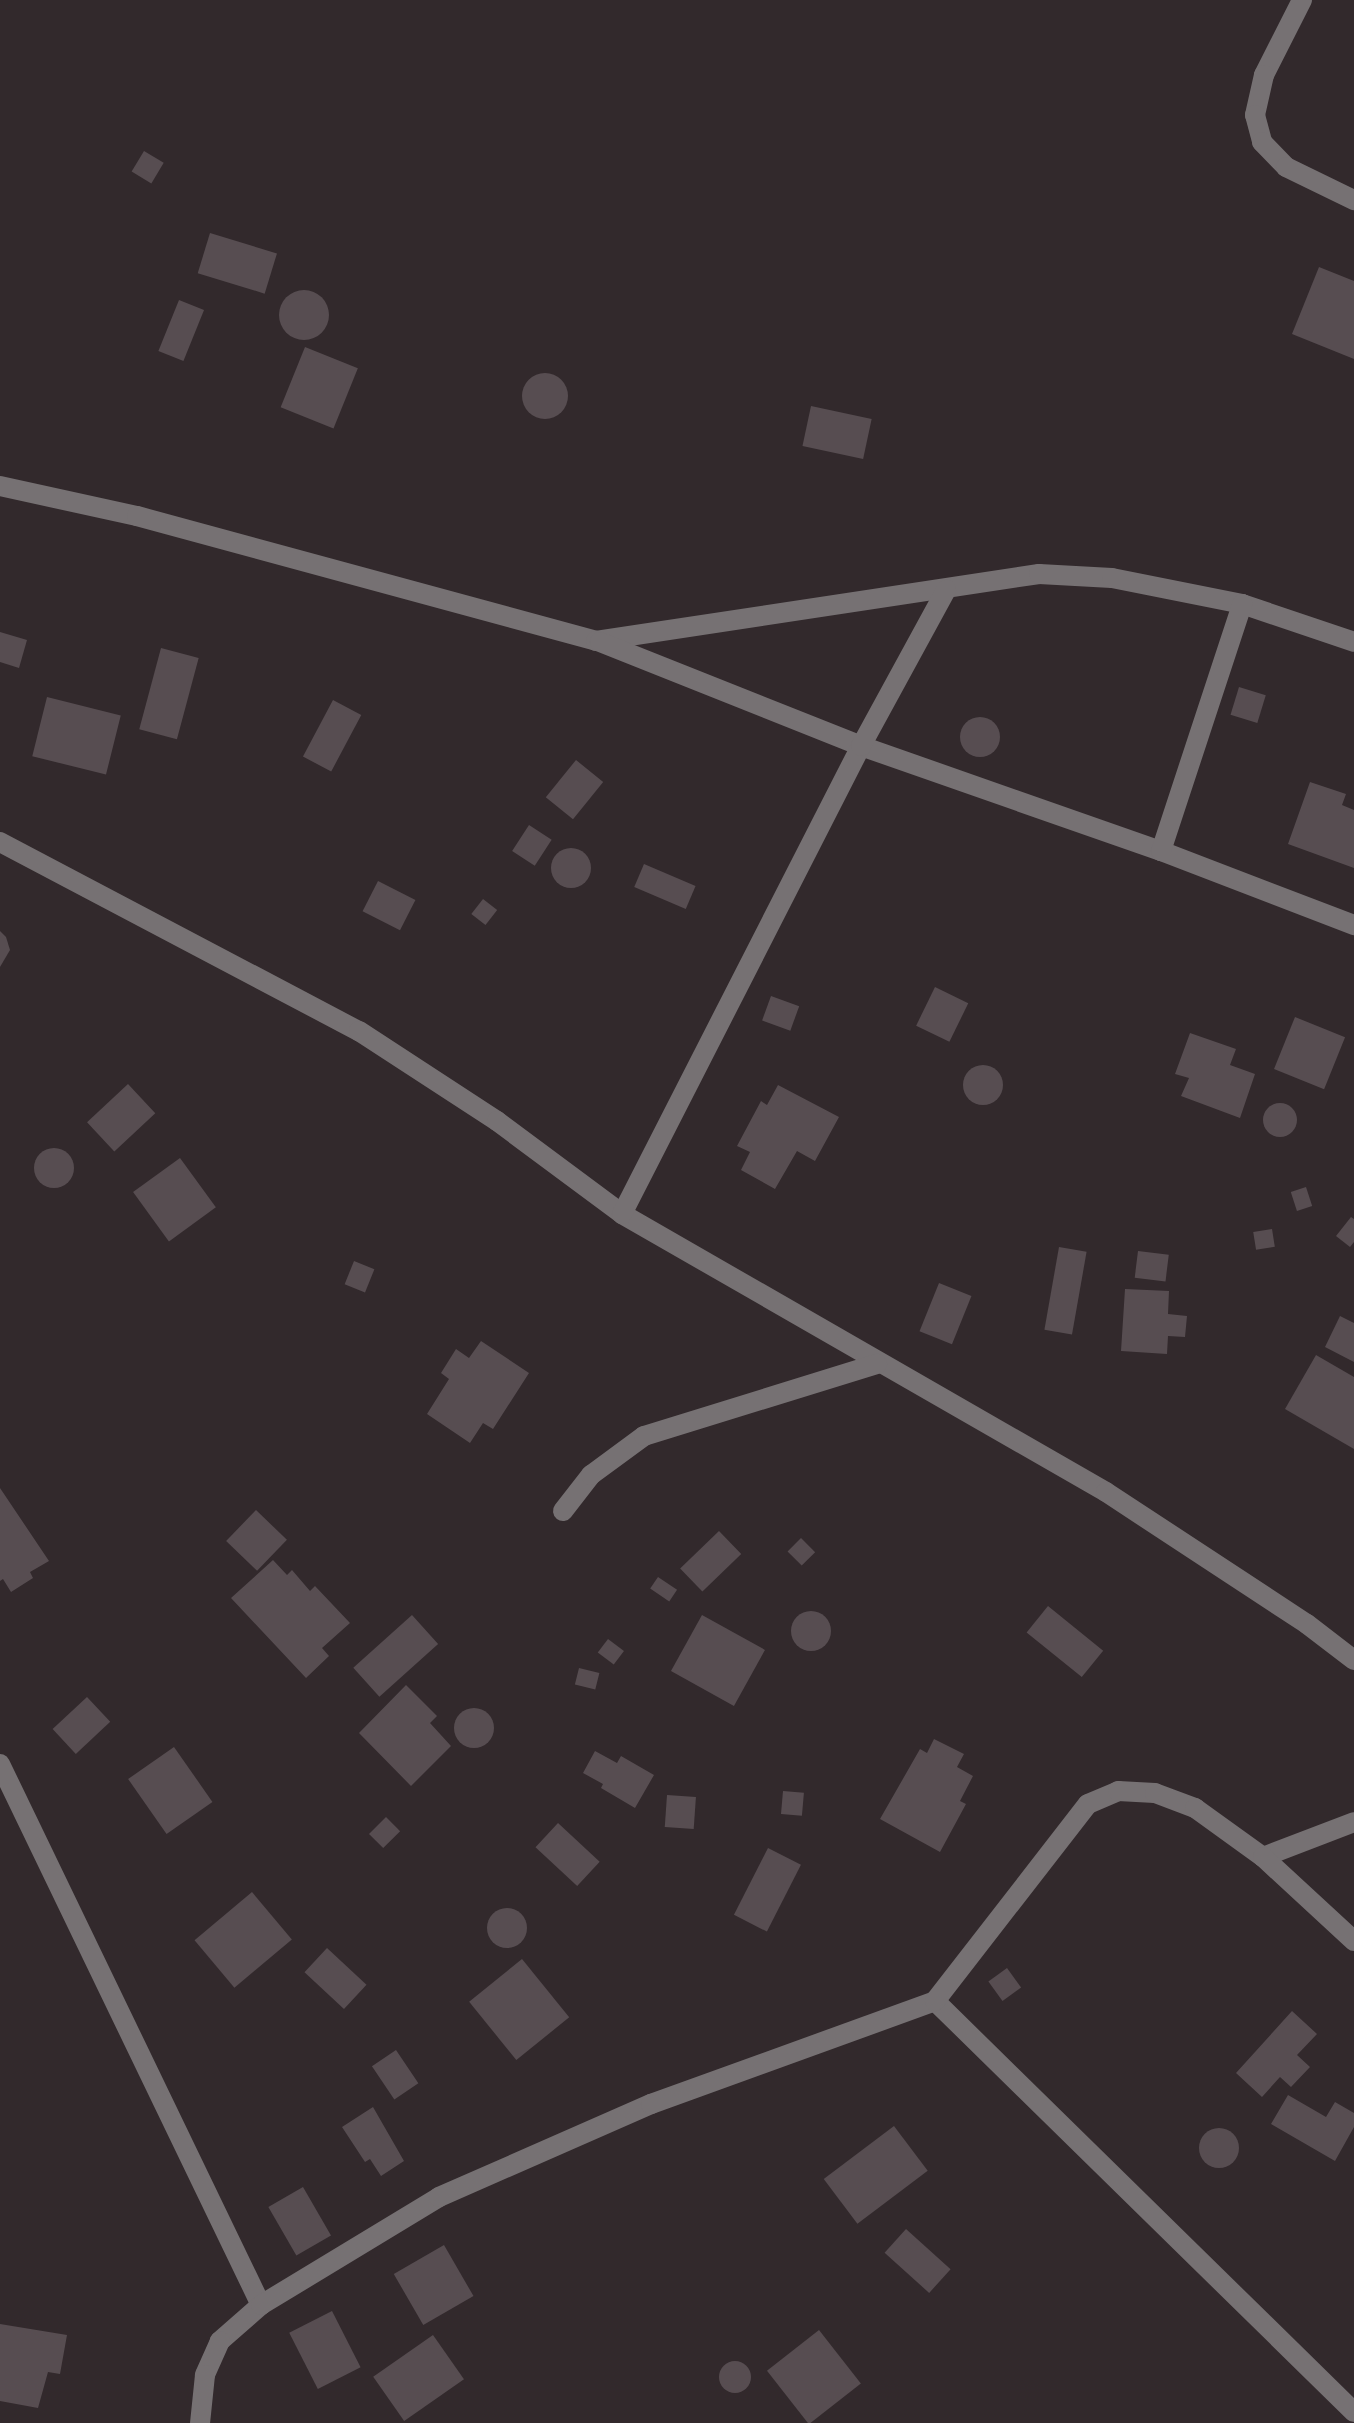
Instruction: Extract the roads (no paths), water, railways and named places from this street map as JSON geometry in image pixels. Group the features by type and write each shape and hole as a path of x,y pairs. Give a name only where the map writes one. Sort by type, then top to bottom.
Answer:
{"street":[{"path":"1302,0 1264,75 1255,115 1262,142 1286,167 1354,200"},
{"path":"0,486 137,516 596,641 861,746 1161,851 1354,925"},
{"path":"596,641 1039,574 1112,578 1242,604 1354,642"},
{"path":"622,1214 861,746 946,590"},
{"path":"1161,851 1242,604"},
{"path":"0,842 359,1031 497,1121 622,1214 877,1364 1106,1492 1307,1624 1354,1660"},
{"path":"563,1511 591,1475 644,1436 877,1364"},
{"path":"0,1764 261,2305"},
{"path":"200,2423 205,2375 220,2341 261,2305 439,2197 651,2104 935,2001 1088,1804 1118,1791 1155,1793 1195,1808 1263,1857 1354,1941"},
{"path":"1263,1857 1354,1822"},
{"path":"935,2001 1354,2412"}]}
